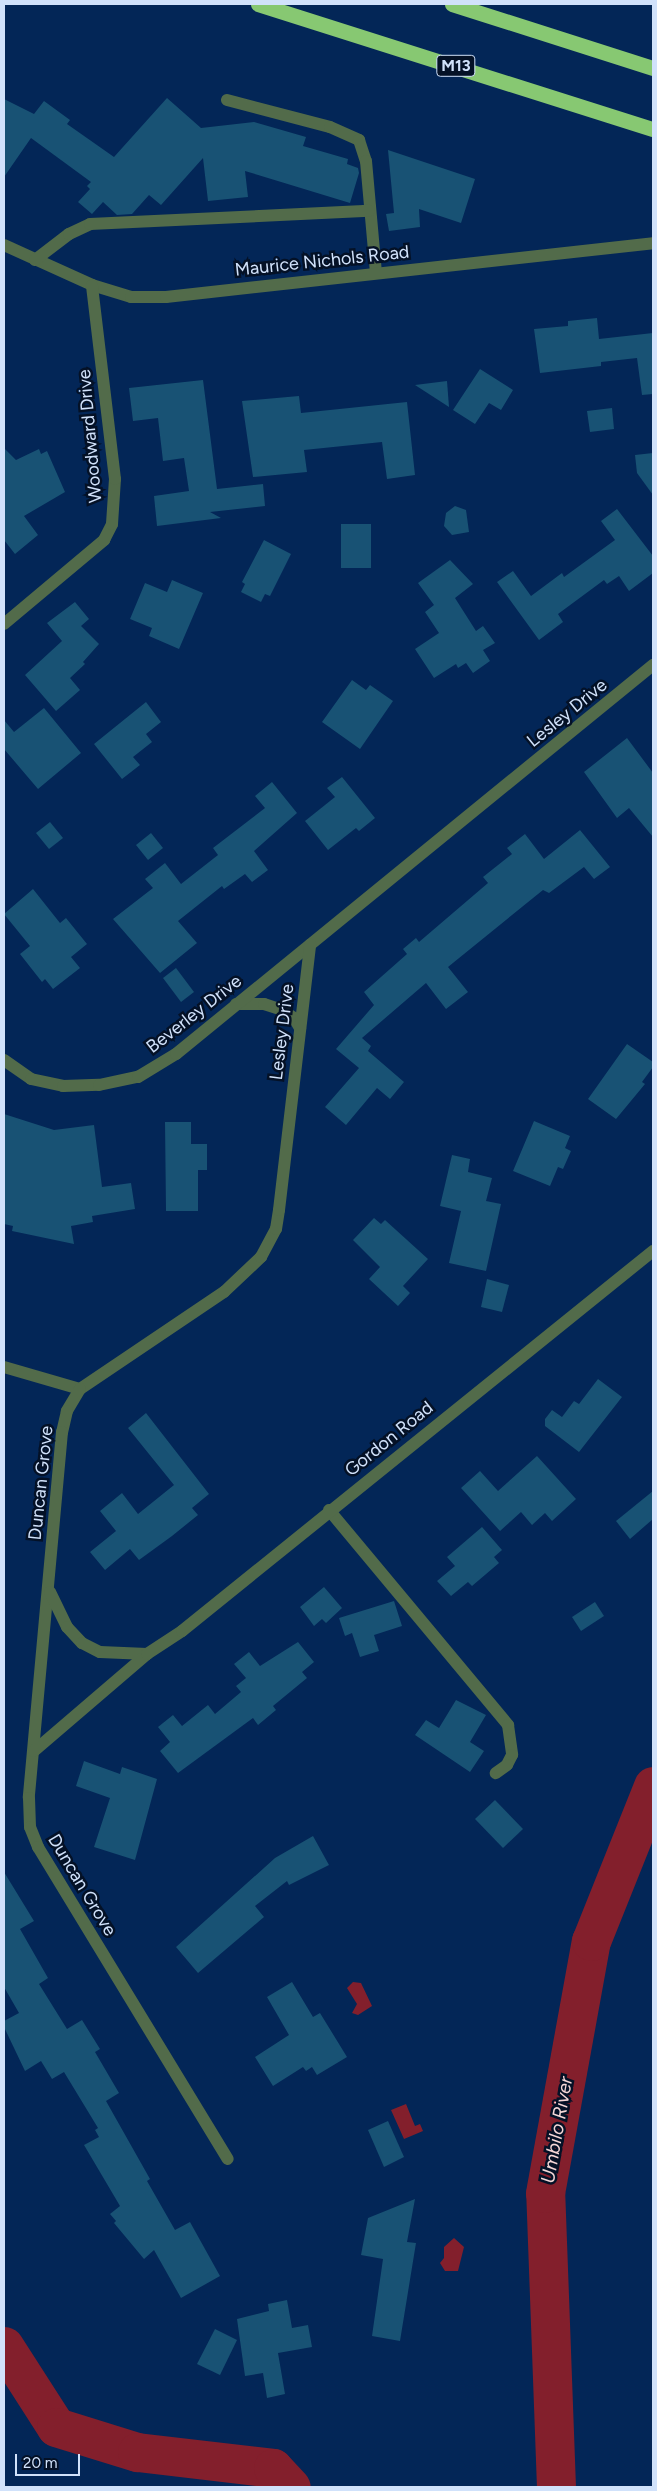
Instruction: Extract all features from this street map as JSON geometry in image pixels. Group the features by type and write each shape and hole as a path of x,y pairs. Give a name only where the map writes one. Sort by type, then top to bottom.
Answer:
{"highway":[{"name":"M13","path":"258,4 653,129"},
{"path":"452,4 653,68"}],"street":[{"path":"227,100 330,127 359,140 366,161 376,272"},
{"path":"35,260 69,234 90,224 369,211"},
{"name":"Maurice Nichols Road","path":"4,245 92,285 131,297 166,297 376,272 653,244"},
{"name":"Woodward Drive","path":"4,624 104,540 112,524 115,479 92,285"},
{"name":"Lesley Drive","path":"80,1389 224,1292 261,1257 276,1229 310,944 653,665"},
{"name":"Beverley Drive","path":"4,1060 31,1079 63,1086 99,1085 138,1077 176,1054 310,944"},
{"path":"236,1004 264,1004 282,1010 300,1028"},
{"name":"Gordon Road","path":"34,1751 147,1654 182,1630 653,1250"},
{"path":"4,1367 80,1389"},
{"name":"Duncan Grove","path":"80,1389 67,1411 62,1432 34,1751 30,1818 38,1846 228,2158"},
{"path":"329,1510 508,1725 512,1755 508,1765 496,1773"},
{"path":"48,1585 54,1605 67,1627 82,1643 100,1652 147,1654"}],"shaded area":[{"path":"353,1982 361,1983 372,2006 358,2015 352,2013 357,2004 347,1988"},
{"path":"406,2104 415,2126 420,2124 423,2131 404,2139 391,2110"},
{"path":"454,2238 464,2247 458,2271 445,2271 440,2263 444,2258 444,2247"}],"building":[{"path":"167,98 201,128 254,122 306,137 303,146 348,159 347,164 358,168 359,173 350,203 245,171 248,197 208,201 203,158 161,205 149,195 132,214 117,215 103,202 92,214 78,202 90,189 87,186 91,182 31,138 4,177 4,99 34,114 44,101 70,120 67,124 114,157"},
{"path":"388,150 475,179 461,223 419,209 420,227 389,231 386,214 394,213"},
{"path":"597,318 599,339 653,333 653,394 642,395 637,358 601,362 601,366 540,373 534,329 568,326 568,321"},
{"path":"480,369 513,390 501,410 489,403 475,424 453,410"},
{"path":"203,380 217,489 263,484 265,506 210,512 221,518 157,526 154,496 189,491 184,458 163,461 158,418 133,421 129,388"},
{"path":"447,381 449,407 415,385"},
{"path":"299,396 301,413 407,402 415,475 387,479 382,442 304,450 307,472 253,477 242,401"},
{"path":"612,408 614,429 590,432 587,411"},
{"path":"4,448 16,460 39,449 41,454 47,451 65,492 24,516 38,535 15,554 4,540"},
{"path":"653,453 653,495 637,473 635,455"},
{"path":"455,506 466,510 469,532 452,535 444,526 446,513"},
{"path":"617,509 653,556 653,573 629,591 619,576 607,584 604,580 558,614 563,622 539,640 497,582 513,571 531,596 562,573 564,577 615,540 601,521"},
{"path":"341,524 371,524 371,568 341,568"},
{"path":"264,540 291,554 270,596 265,594 261,602 241,592 245,584 242,582"},
{"path":"450,560 473,584 455,598 476,631 483,626 495,643 483,650 490,661 473,673 466,663 458,668 456,664 434,678 415,649 439,633 425,612 434,605 418,583"},
{"path":"172,580 203,593 179,649 149,636 152,628 130,619 145,583 167,592"},
{"path":"75,602 89,619 81,626 99,644 83,662 85,664 70,678 80,690 56,711 25,675 62,641 47,623"},
{"path":"352,680 366,690 370,685 393,701 360,749 322,722"},
{"path":"146,702 161,722 146,734 152,742 133,757 140,765 122,779 94,744"},
{"path":"44,708 81,753 38,789 4,749 4,720 14,732"},
{"path":"627,738 653,773 653,837 629,808 617,818 584,772"},
{"path":"342,777 375,818 359,831 356,828 328,850 305,821 335,797 327,788"},
{"path":"272,782 297,813 254,851 268,870 252,882 245,874 224,889 222,886 178,921 197,943 160,973 113,919 153,888 145,879 165,863 181,884 218,855 213,848 265,808 255,796"},
{"path":"50,822 63,838 49,849 36,833"},
{"path":"580,830 610,867 594,879 584,867 549,893 543,890 448,967 468,992 446,1009 426,983 362,1038 371,1046 368,1051 404,1082 390,1099 377,1088 346,1125 325,1107 359,1068 336,1049 374,1005 364,992 407,954 403,949 416,938 419,942 488,883 483,877 512,854 507,848 525,834 544,859"},
{"path":"151,833 163,848 148,860 136,845"},
{"path":"33,889 60,923 66,918 87,944 71,957 80,968 53,989 45,979 42,982 20,954 30,946 4,914"},
{"path":"176,968 194,992 181,1002 163,978"},
{"path":"627,1044 653,1062 653,1067 642,1082 645,1084 616,1119 588,1099"},
{"path":"4,1114 54,1130 94,1125 102,1187 131,1183 135,1209 92,1216 93,1222 71,1226 74,1244 12,1231 13,1226 4,1224"},
{"path":"534,1121 570,1136 565,1148 571,1151 563,1169 558,1167 550,1186 513,1171"},
{"path":"165,1122 191,1122 191,1144 207,1144 207,1170 198,1170 198,1211 166,1211"},
{"path":"452,1155 470,1159 468,1172 492,1178 486,1201 501,1204 486,1271 449,1263 461,1211 440,1206"},
{"path":"374,1218 381,1224 385,1220 428,1259 403,1286 410,1293 398,1306 369,1279 380,1267 353,1240"},
{"path":"487,1279 509,1285 502,1312 481,1307"},
{"path":"598,1379 622,1397 579,1452 545,1426 545,1419 552,1410 562,1417 574,1401 579,1404"},
{"path":"146,1413 209,1494 192,1508 198,1515 172,1536 139,1560 130,1549 105,1570 90,1552 116,1531 100,1511 122,1493 138,1514 174,1485 128,1428"},
{"path":"537,1456 576,1499 552,1521 545,1513 532,1525 521,1512 500,1531 461,1488 480,1471 498,1491"},
{"path":"653,1491 653,1519 630,1539 616,1521"},
{"path":"482,1527 502,1550 494,1557 499,1563 472,1586 468,1582 451,1596 437,1581 455,1566 447,1557"},
{"path":"324,1587 342,1608 326,1623 322,1619 314,1626 300,1607"},
{"path":"394,1601 402,1626 374,1635 379,1651 360,1657 352,1633 345,1636 339,1618"},
{"path":"595,1602 604,1616 581,1631 572,1617"},
{"path":"298,1642 314,1662 302,1672 307,1678 273,1706 276,1710 258,1725 253,1718 178,1773 160,1751 170,1742 158,1727 173,1715 182,1726 208,1705 215,1714 241,1692 236,1686 246,1678 234,1664 249,1652 260,1666"},
{"path":"456,1700 486,1715 470,1742 484,1751 470,1772 415,1735 426,1720 439,1728"},
{"path":"84,1761 120,1774 122,1767 157,1779 135,1860 94,1847 110,1798 76,1786"},
{"path":"495,1800 523,1829 503,1848 475,1819"},
{"path":"313,1836 329,1865 289,1885 287,1881 255,1906 264,1917 198,1973 176,1947 275,1858"},
{"path":"4,1872 34,1921 20,1929 48,1978 39,1984 67,2029 82,2020 100,2049 95,2052 119,2093 106,2101 150,2179 147,2181 175,2230 190,2222 220,2276 181,2298 154,2250 144,2259 114,2223 116,2221 110,2214 120,2206 84,2145 99,2137 95,2130 98,2128 64,2072 52,2079 41,2061 25,2071 4,2027 4,2021 19,2013 4,1987"},
{"path":"292,1982 313,2017 320,2013 347,2057 317,2075 312,2067 306,2071 303,2067 273,2086 255,2057 289,2035 267,1997"},
{"path":"388,2121 404,2157 384,2167 368,2130"},
{"path":"415,2199 407,2242 416,2243 400,2341 372,2336 383,2259 361,2255 368,2218"},
{"path":"287,2300 292,2328 308,2325 312,2347 278,2353 285,2394 267,2398 263,2373 245,2376 237,2319 269,2311 268,2304"},
{"path":"215,2329 237,2340 220,2375 197,2364"}],"waterway":[{"name":"Umbilo River","path":"556,2487 545,2193 591,1941 653,1786"},
{"name":"Umbilo River","path":"4,2346 56,2427 137,2452 273,2468 291,2487"}]}
